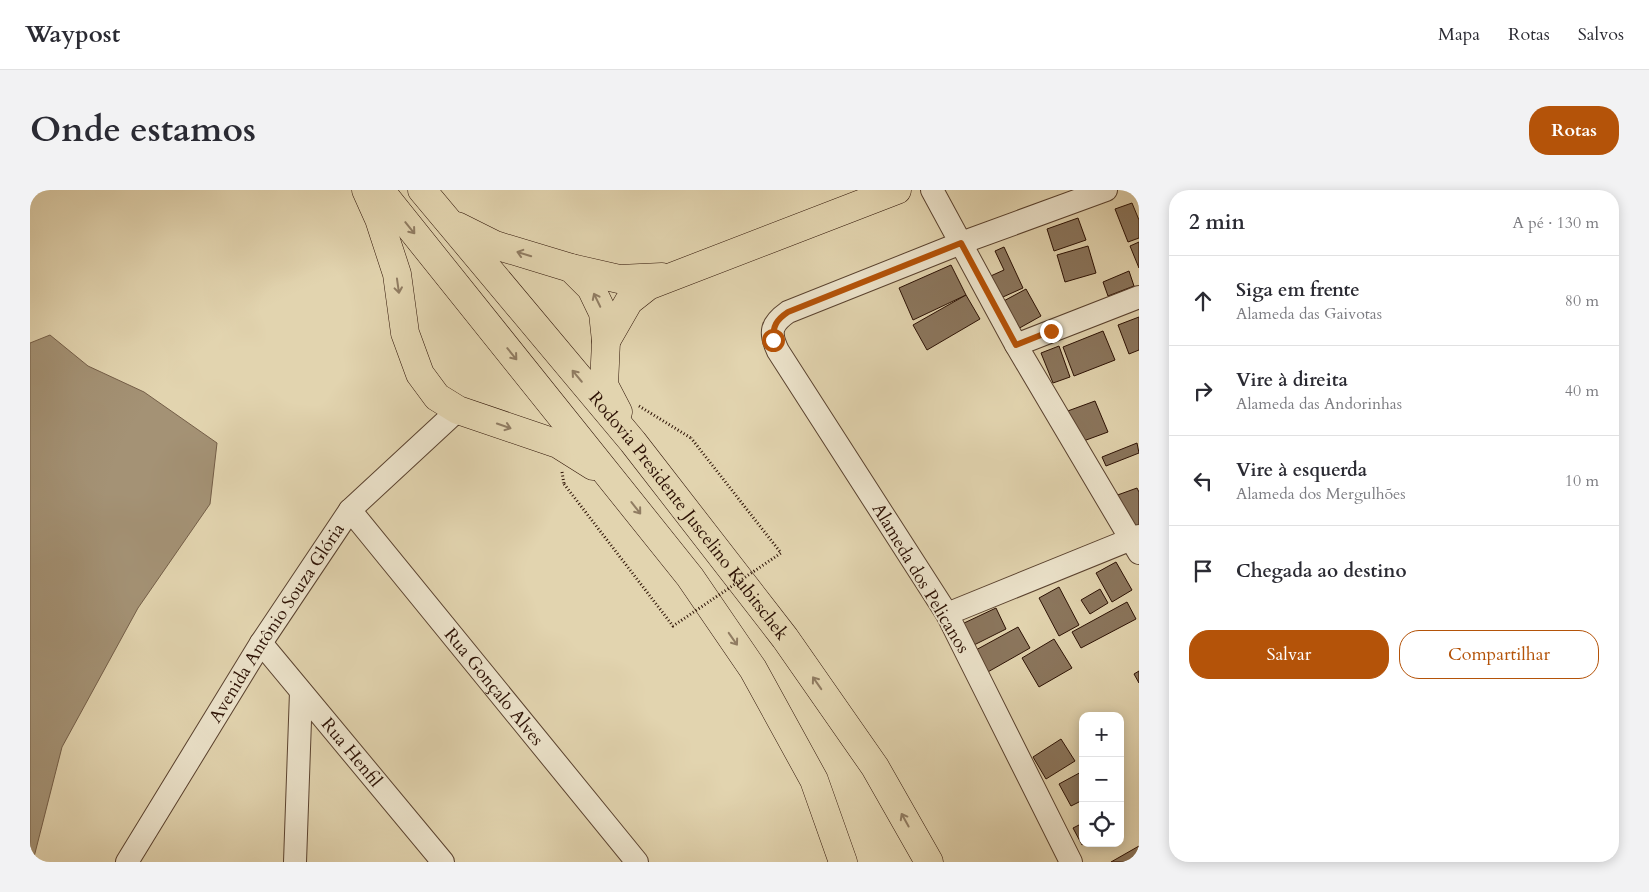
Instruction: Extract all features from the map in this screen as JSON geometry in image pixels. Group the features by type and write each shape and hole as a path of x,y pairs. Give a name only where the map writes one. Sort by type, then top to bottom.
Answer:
{"highway":[{"path":"366,190 379,219 397,274 405,333 420,374 437,396 458,410 558,444 612,477"},
{"name":"Rodovia Presidente Juscelino Kubitschek","path":"380,190 612,477 690,577 754,669 814,780 843,862"},
{"name":"Rodovia Presidente Juscelino Kubitschek","path":"422,190 445,220 633,442 785,638 876,768 929,862"},
{"path":"606,341 629,301 648,286 897,190"},
{"path":"445,220 495,245 571,268 619,279 669,277"},
{"path":"571,268 591,288 603,313 606,341 604,385 633,442"}],"street":[{"path":"932,190 1016,345 1137,543 947,614"},
{"path":"961,243 1106,190"},
{"name":"Alameda dos Pelicanos","path":"961,243 788,312 777,320 773,330 773,340 778,351 947,614 1071,862"},
{"path":"1016,345 1139,297"},
{"name":"Avenida Antônio Souza Glória","path":"127,862 261,643 350,510 458,410"},
{"name":"Rua Gonçalo Alves","path":"350,510 637,862"},
{"name":"Rua Henfil","path":"261,643 443,862"},
{"path":"295,862 301,692"}],"path":[{"path":"564,484 673,626 781,553 690,438 636,404"}],"shaded area":[{"path":"50,335 88,366 144,392 217,443 210,504 138,608 62,747 34,857 30,862 30,343"}],"building":[{"path":"1132,203 1139,220 1139,238 1128,242 1115,209"},
{"path":"1078,218 1086,240 1054,251 1047,229"},
{"path":"1139,242 1139,268 1130,246"},
{"path":"1088,246 1096,273 1065,282 1057,255"},
{"path":"1004,247 1023,288 994,301 984,279 1004,270 995,251"},
{"path":"951,265 966,295 913,320 899,288"},
{"path":"1129,271 1134,286 1108,296 1103,282"},
{"path":"1026,289 1041,316 1016,330 1000,303"},
{"path":"966,295 980,319 927,350 913,325"},
{"path":"1139,317 1139,350 1129,354 1118,325"},
{"path":"1103,331 1115,360 1074,376 1063,347"},
{"path":"1059,346 1070,377 1053,383 1041,353"},
{"path":"1095,401 1108,432 1078,443 1065,412"},
{"path":"1137,443 1139,453 1106,466 1102,457"},
{"path":"1137,488 1139,492 1139,525 1130,528 1112,497"},
{"path":"1116,562 1132,590 1112,602 1096,573"},
{"path":"1059,587 1079,625 1059,636 1039,598"},
{"path":"1100,589 1108,603 1090,614 1081,600"},
{"path":"1127,602 1136,619 1081,648 1072,632"},
{"path":"996,608 1006,629 972,646 962,624"},
{"path":"1018,627 1030,648 986,673 974,651"},
{"path":"1054,639 1072,668 1039,687 1022,658"},
{"path":"1139,671 1139,683 1134,674"},
{"path":"1061,739 1075,761 1046,779 1033,757"},
{"path":"1079,773 1079,802 1071,806 1059,784"},
{"path":"1079,825 1079,839 1073,828"},
{"path":"1139,846 1139,862 1111,862"}],"route":[{"path":"773,340 773,330 777,320 788,312 961,243 1016,345 1051,331"}]}
